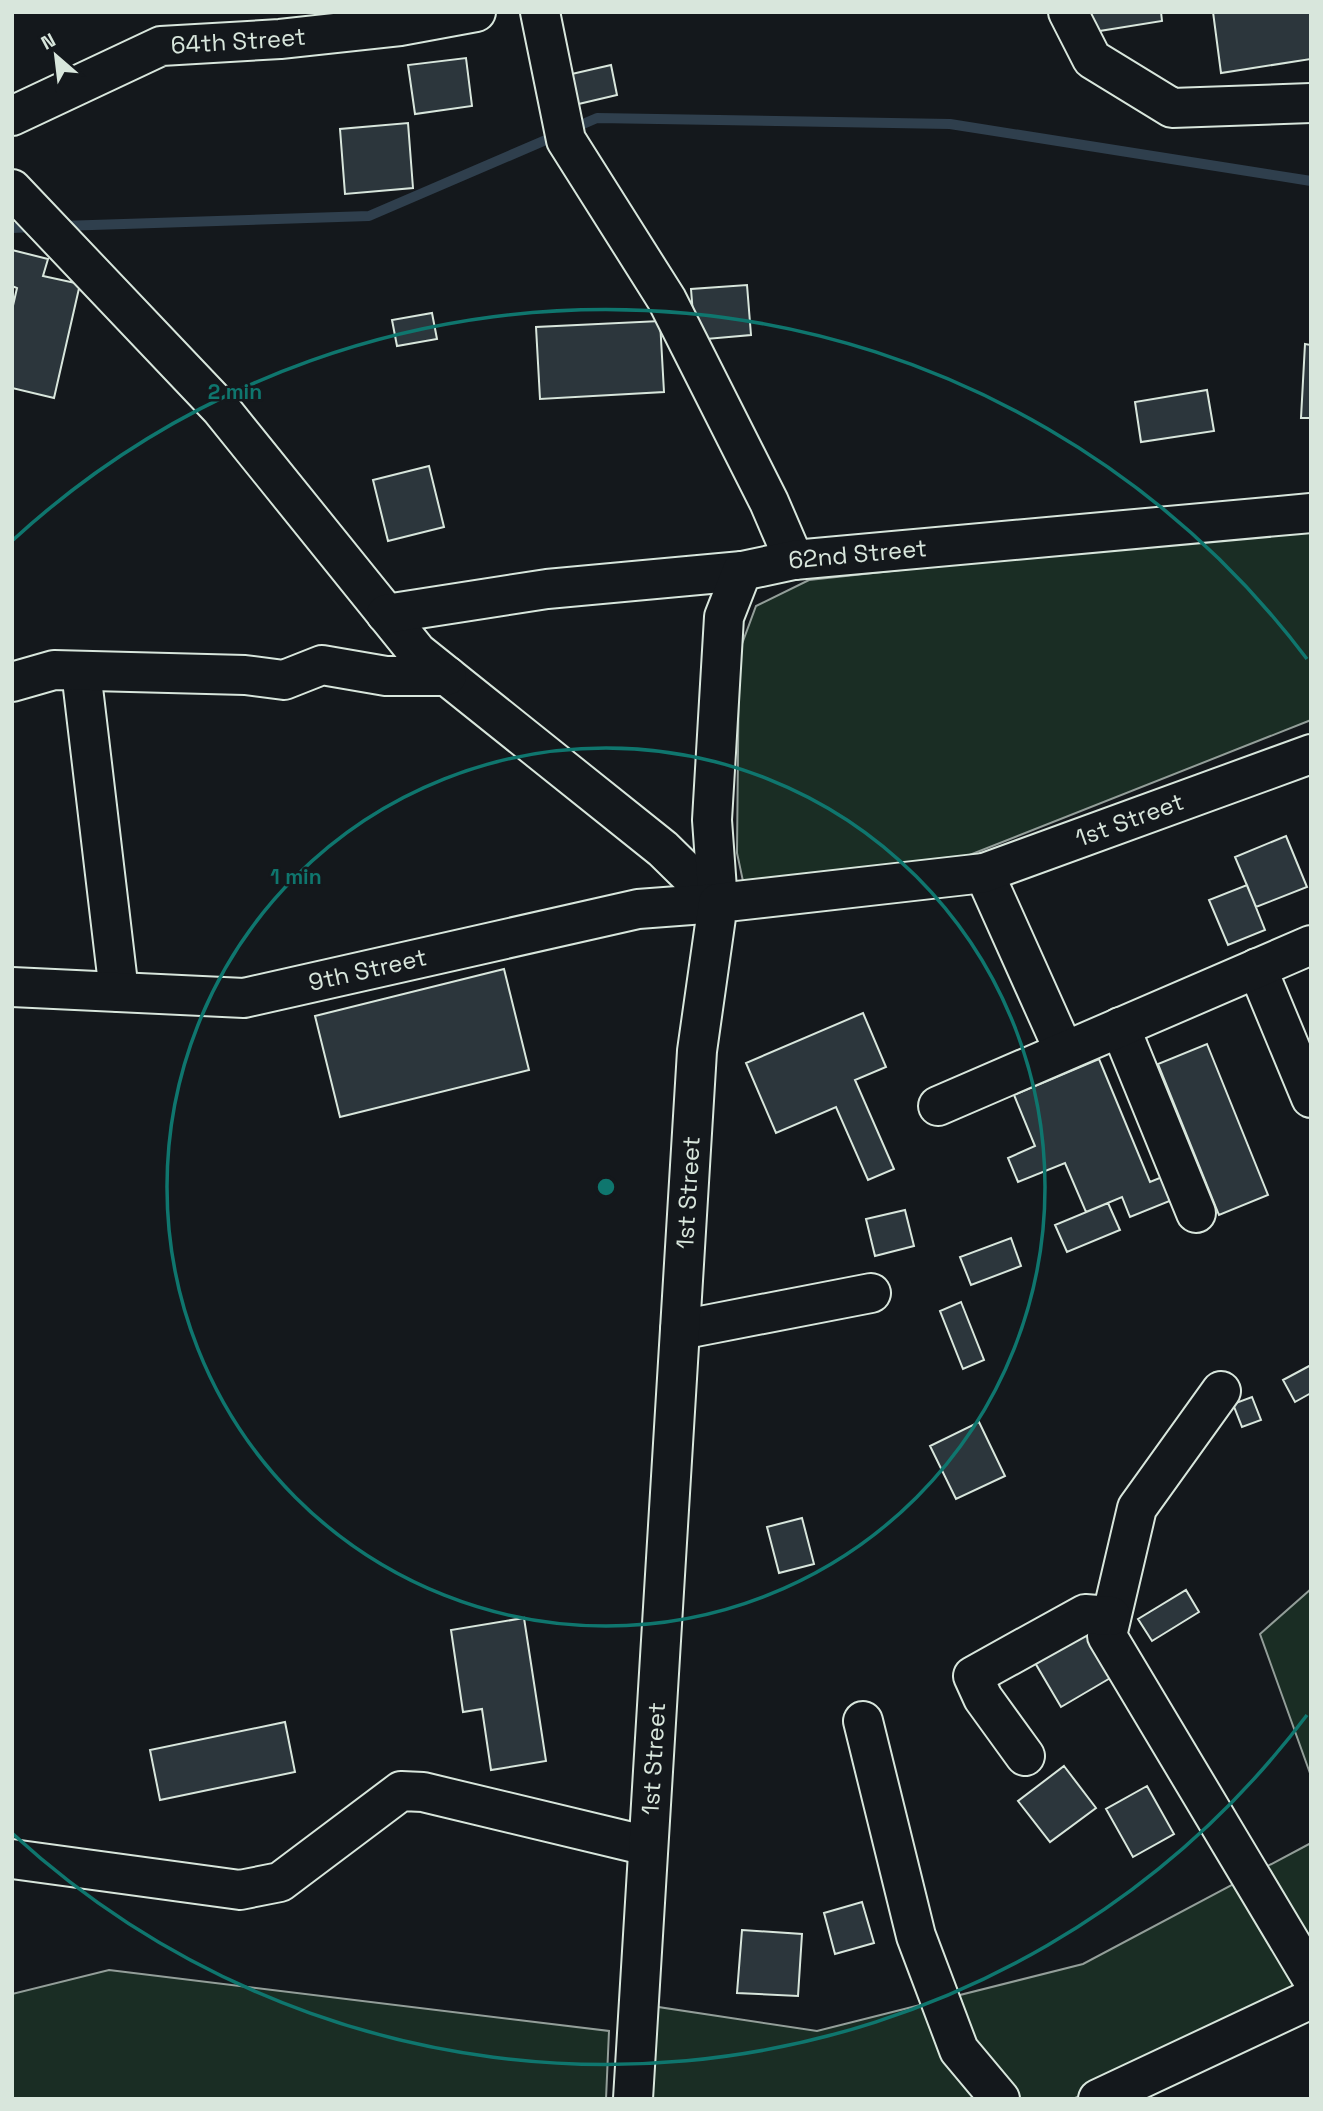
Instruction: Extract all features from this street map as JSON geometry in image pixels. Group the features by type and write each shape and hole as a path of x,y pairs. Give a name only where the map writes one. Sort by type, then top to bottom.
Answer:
{"street":[{"name":"64th Street","path":"12,117 161,46 400,26 476,12"},
{"path":"540,12 566,140 667,300 769,502 794,560"},
{"path":"1068,12 1093,59 1172,108 1311,103"},
{"path":"12,189 221,409 417,652 663,849 718,903"},
{"name":"62nd Street","path":"386,614 547,589 742,571 794,560 1311,513"},
{"path":"718,903 712,820 724,617 742,571"},
{"path":"12,682 54,670 245,675 284,680 322,665 386,676 447,676"},
{"path":"81,671 119,992"},
{"name":"1st Street","path":"633,2099 697,1051 718,903 984,873 1311,754"},
{"path":"984,873 1064,1051"},
{"name":"9th Street","path":"12,987 244,998 638,909 718,903"},
{"path":"938,1106 1311,945"},
{"path":"1256,968 1311,1098"},
{"path":"1120,1027 1196,1213"},
{"path":"680,1331 871,1293"},
{"path":"1221,1391 1137,1508 1107,1636 1311,1977"},
{"path":"1025,1756 983,1699 973,1676 1085,1614 1111,1616"},
{"path":"863,1721 916,1936 959,2050 1000,2099"},
{"path":"12,1859 240,1890 281,1882 401,1791 423,1793 648,1846"},
{"path":"1098,2099 1311,1999"}],"green space":[{"path":"1311,529 1311,720 967,856 744,886 737,853 739,652 756,606 809,580 1166,541"},
{"path":"1311,1589 1311,1776 1260,1634"},
{"path":"1311,1843 1311,1983 1296,1994 1073,2099 650,2099 658,2007 817,2031 1083,1964"},
{"path":"109,1970 609,2031 606,2099 12,2099 12,1994"}],"building":[{"path":"1084,12 1161,12 1162,21 1087,33"},
{"path":"1213,12 1311,12 1311,59 1221,73"},
{"path":"466,58 472,106 415,114 408,65"},
{"path":"611,65 617,95 570,106 563,76"},
{"path":"408,123 413,188 345,194 340,129"},
{"path":"12,250 48,259 43,276 80,284 54,398 12,388 12,310 17,288 12,286"},
{"path":"747,285 751,335 695,340 691,289"},
{"path":"432,313 437,339 397,346 392,320"},
{"path":"660,321 664,392 540,399 536,327"},
{"path":"1305,344 1311,345 1311,418 1301,418"},
{"path":"1207,390 1214,431 1141,442 1135,402"},
{"path":"429,466 444,527 388,541 373,480"},
{"path":"1286,836 1307,887 1256,907 1235,857"},
{"path":"1247,885 1265,930 1228,945 1209,900"},
{"path":"504,969 529,1070 340,1117 315,1016"},
{"path":"863,1013 886,1067 855,1080 894,1169 868,1180 836,1107 776,1133 746,1063"},
{"path":"1207,1044 1268,1195 1219,1215 1158,1064"},
{"path":"1099,1059 1150,1182 1167,1175 1177,1198 1130,1217 1122,1197 1086,1212 1065,1163 1018,1182 1008,1158 1035,1146 1014,1095"},
{"path":"1108,1203 1120,1230 1067,1252 1055,1225"},
{"path":"905,1210 914,1246 875,1256 866,1219"},
{"path":"1011,1238 1021,1266 971,1285 960,1257"},
{"path":"961,1302 984,1360 963,1369 940,1311"},
{"path":"1311,1365 1311,1393 1295,1402 1283,1380"},
{"path":"1252,1397 1261,1420 1242,1427 1233,1404"},
{"path":"979,1422 1005,1476 956,1499 930,1446"},
{"path":"802,1518 814,1564 779,1573 767,1527"},
{"path":"1186,1590 1199,1612 1152,1641 1138,1619"},
{"path":"524,1618 546,1761 491,1770 482,1709 463,1712 451,1630"},
{"path":"1085,1631 1112,1677 1061,1707 1034,1661"},
{"path":"285,1722 295,1772 160,1800 150,1750"},
{"path":"1064,1766 1096,1808 1050,1842 1018,1801"},
{"path":"1147,1786 1174,1834 1133,1857 1106,1809"},
{"path":"862,1902 874,1943 835,1954 824,1913"},
{"path":"742,1930 802,1934 798,1996 737,1993"}],"waterway":[{"path":"61,226 369,216 597,118 950,124 1311,181"},
{"path":"12,228 34,227"}]}
